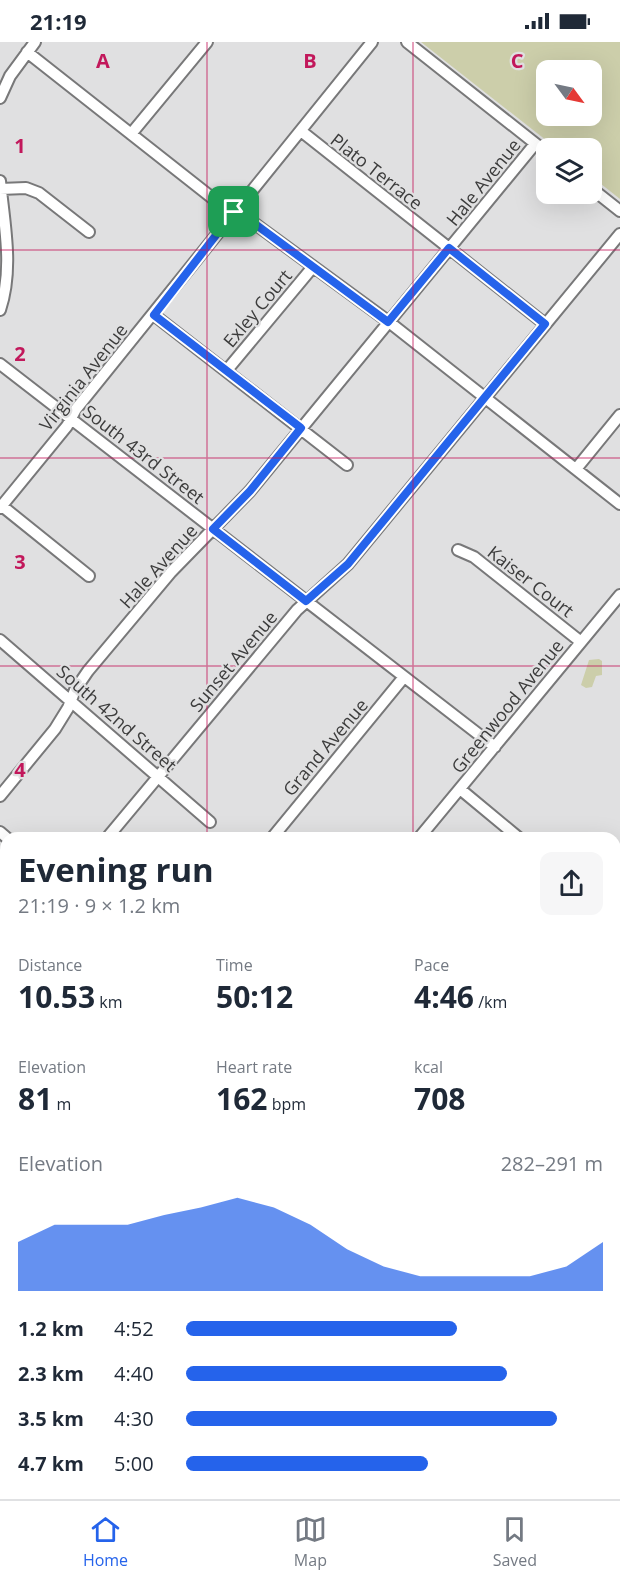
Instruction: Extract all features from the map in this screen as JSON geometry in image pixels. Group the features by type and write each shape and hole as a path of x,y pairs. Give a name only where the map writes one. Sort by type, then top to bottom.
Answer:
{"street":[{"path":"0,98 10,76 35,42"},
{"path":"131,134 207,42"},
{"name":"Virginia Avenue","path":"1,507 234,212 372,42"},
{"path":"407,42 535,144"},
{"path":"27,52 234,212 247,218 388,322 620,504"},
{"name":"Plato Terrace","path":"301,131 545,324"},
{"name":"Hale Avenue","path":"0,796 55,729 81,680 171,572 250,491 535,144"},
{"path":"0,181 7,257 7,281 0,310"},
{"path":"0,189 26,188 39,193 89,232"},
{"path":"602,197 620,211"},
{"name":"Sunset Avenue","path":"112,832 306,601 348,564 620,234"},
{"name":"Exley Court","path":"227,370 312,268"},
{"path":"154,315 347,465"},
{"name":"South 43rd Street","path":"0,364 495,747"},
{"path":"576,469 620,415"},
{"path":"1,507 89,576"},
{"name":"Kaiser Court","path":"458,550 474,557 581,642"},
{"name":"Greenwood Avenue","path":"424,832 620,595"},
{"name":"South 42nd Street","path":"0,640 210,822"},
{"name":"Grand Avenue","path":"277,832 404,677"},
{"path":"460,789 512,832"}],"green space":[{"path":"421,42 620,42 620,199 602,185 602,138 543,138"},
{"path":"589,660 602,661 602,675 596,676 592,687 586,688 581,685"}],"route":[{"path":"234,212 247,218 388,322 449,248 545,324 348,564 306,601 213,529 250,491 301,428 154,315 234,212"}]}
